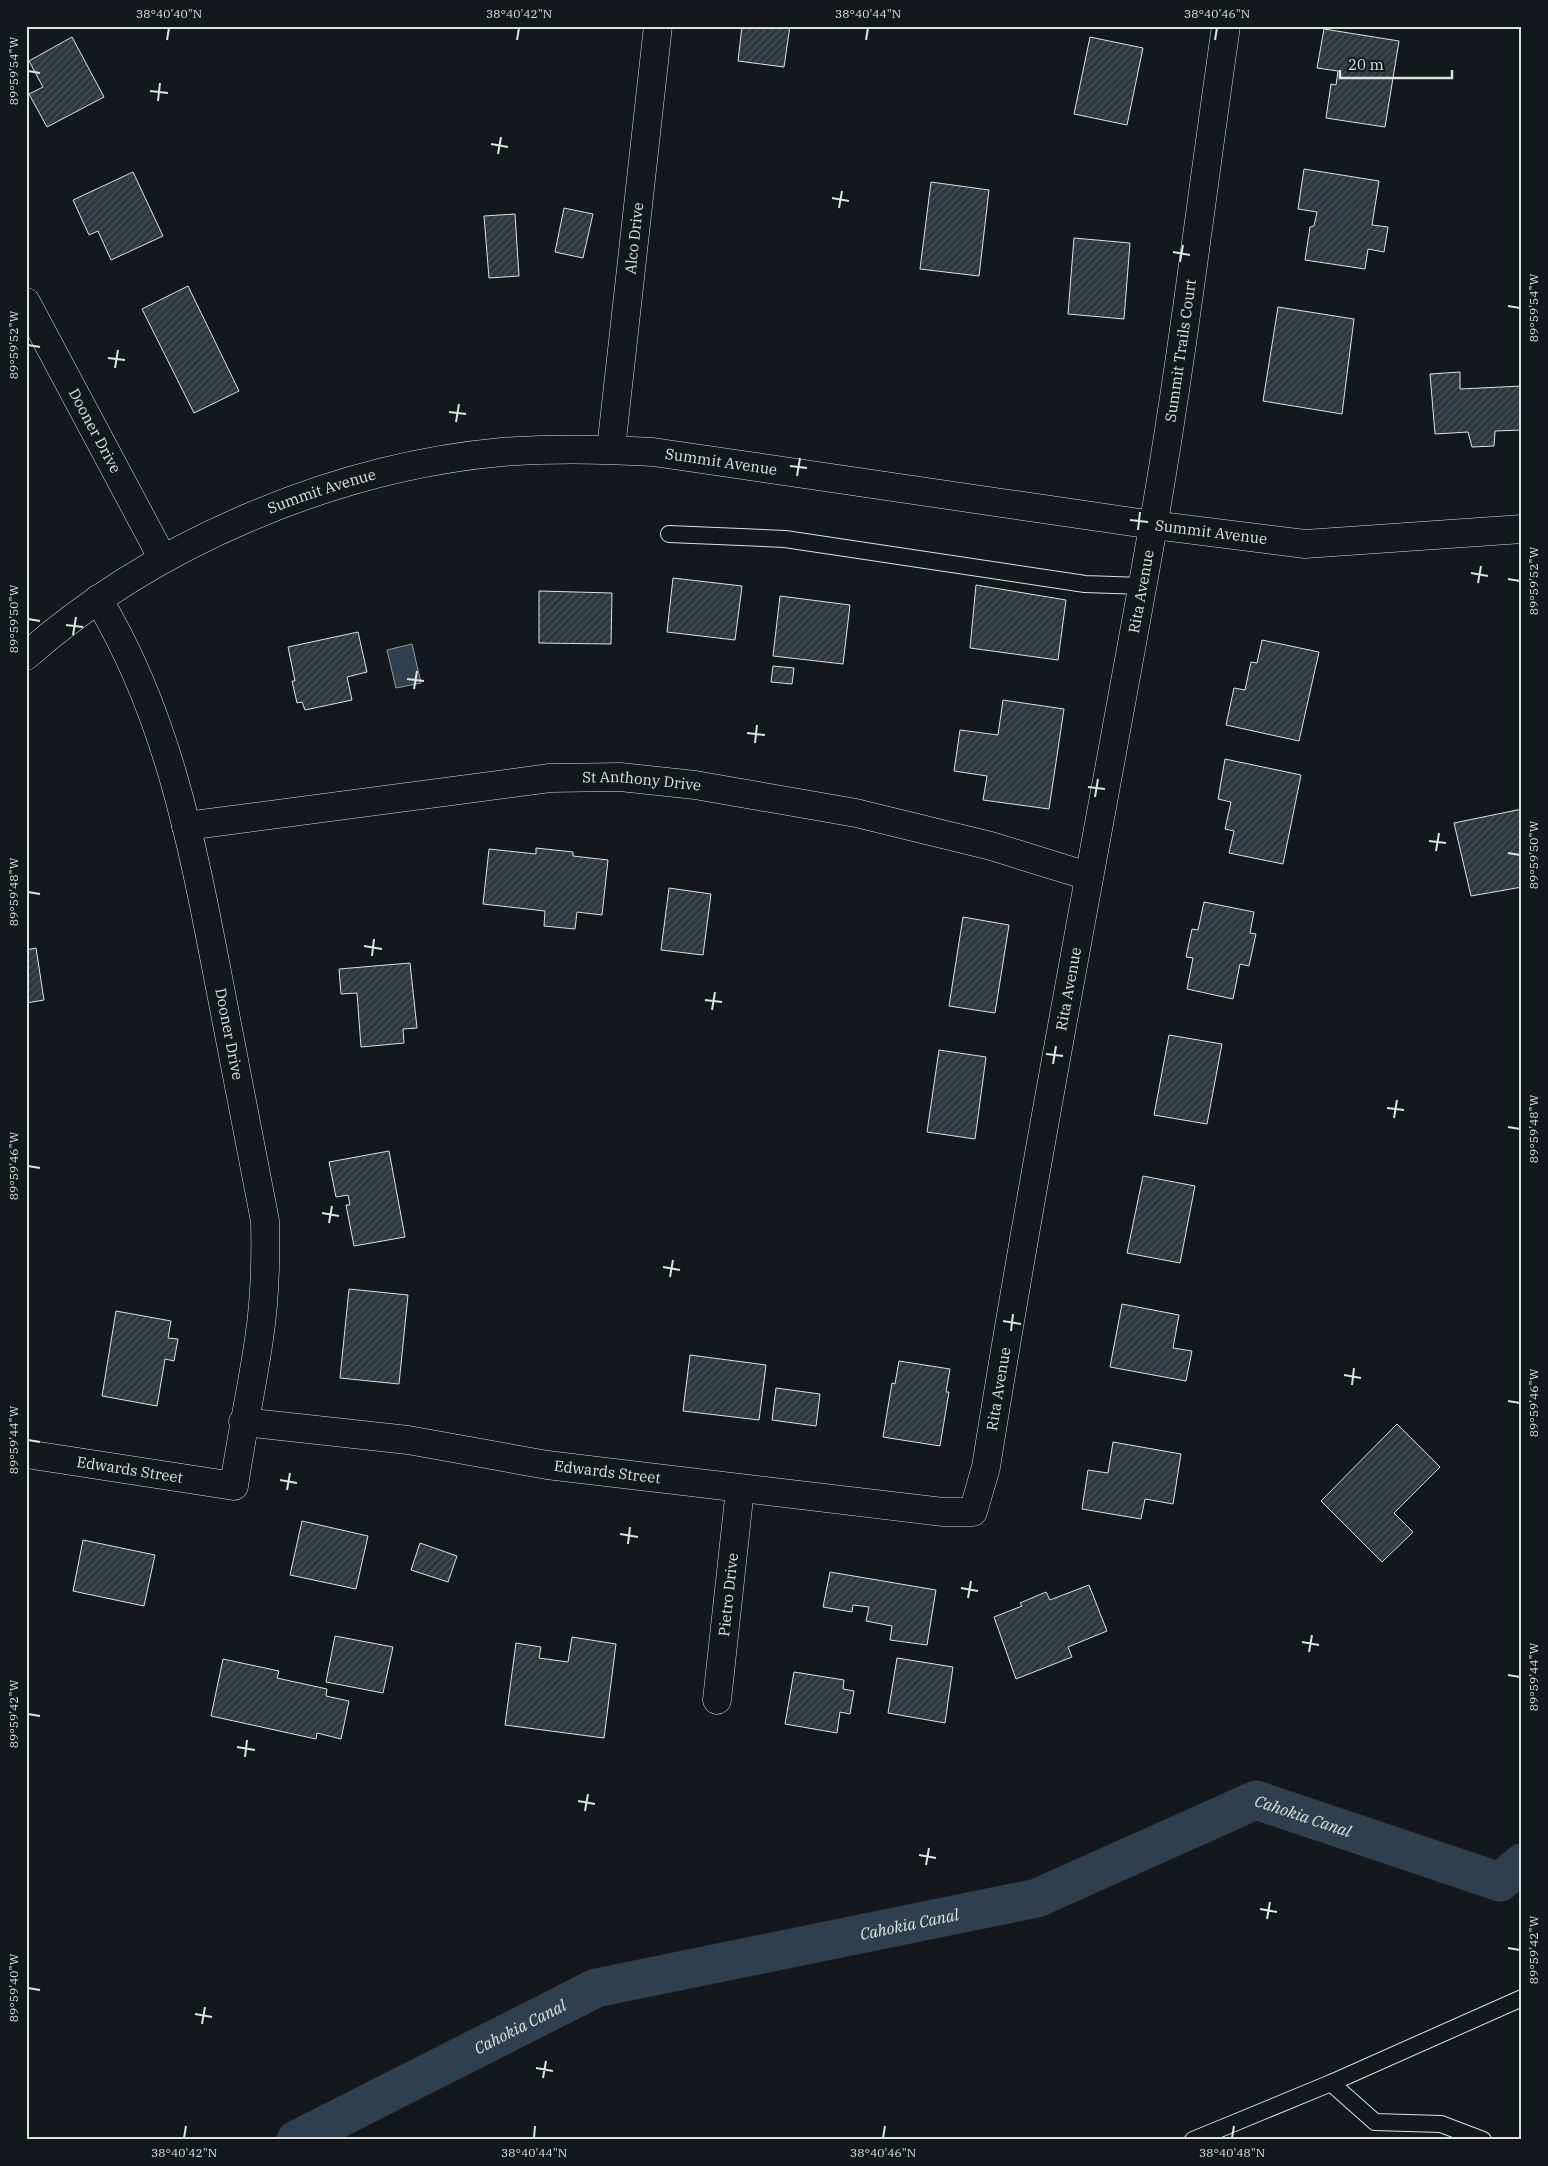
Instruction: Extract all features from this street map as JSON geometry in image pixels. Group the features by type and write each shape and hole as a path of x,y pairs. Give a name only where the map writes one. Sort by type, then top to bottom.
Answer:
{"street":[{"name":"Alco Drive","path":"611,449 658,26"},
{"name":"Summit Trails Court","path":"1153,526 1193,272 1226,26"},
{"name":"Dooner Drive","path":"26,302 163,559"},
{"name":"Summit Avenue","path":"26,656 51,634 98,599 163,559 244,519 326,488 420,464 501,452 611,449 653,452 1153,526 1305,544 1522,529"},
{"name":"Rita Avenue","path":"973,1512 986,1467 1008,1330 1088,876 1153,526"},
{"name":"Dooner Drive","path":"98,599 122,640 142,682 172,772 204,902 265,1221 265,1257 259,1338 243,1422 234,1486"},
{"name":"St Anthony Drive","path":"186,826 550,778 620,777 695,784 856,813 991,846 1088,876"},
{"name":"Edwards Street","path":"243,1422 408,1440 547,1465 740,1489 959,1514 973,1512"},
{"name":"Edwards Street","path":"26,1454 234,1486"},
{"name":"Pietro Drive","path":"718,1700 740,1489"}],"lane":[{"path":"670,534 785,539 1085,584 1142,586"},
{"path":"1193,2140 1331,2083 1522,1998"},
{"path":"1331,2083 1375,2122 1441,2124 1483,2140"}],"water":[{"path":"412,644 421,683 396,688 387,650"}],"building":[{"path":"742,26 790,26 784,67 738,61"},
{"path":"1324,29 1399,41 1385,127 1326,118 1331,84 1336,85 1338,71 1317,68"},
{"path":"72,37 104,97 47,127 29,94 43,87 29,61"},
{"path":"1090,37 1143,48 1127,125 1074,114"},
{"path":"1304,169 1379,181 1372,225 1388,227 1384,252 1368,249 1365,269 1305,260 1310,227 1314,226 1317,212 1298,209"},
{"path":"133,172 163,236 111,260 98,231 89,235 73,200"},
{"path":"931,182 989,190 979,276 920,269"},
{"path":"564,208 593,214 583,258 555,252"},
{"path":"515,214 519,276 489,278 484,216"},
{"path":"1074,238 1130,243 1124,319 1068,314"},
{"path":"188,286 239,391 194,413 142,309"},
{"path":"1278,307 1354,319 1342,414 1263,401"},
{"path":"1460,372 1460,389 1522,386 1522,430 1495,431 1494,446 1472,447 1468,432 1435,434 1430,374"},
{"path":"673,578 742,586 735,640 667,632"},
{"path":"976,585 1066,600 1058,660 970,648"},
{"path":"539,591 612,593 611,644 539,643"},
{"path":"780,596 850,605 843,664 773,656"},
{"path":"358,632 367,672 347,677 352,700 305,710 302,702 297,703 292,681 295,681 288,647"},
{"path":"1262,640 1319,652 1299,741 1226,725 1234,688 1245,690 1251,662 1257,663"},
{"path":"773,666 794,668 792,684 771,682"},
{"path":"1003,700 1064,709 1049,809 983,800 987,776 954,771 960,730 998,735"},
{"path":"1225,759 1301,775 1283,864 1229,853 1234,831 1225,829 1231,802 1218,799"},
{"path":"1522,809 1522,887 1471,896 1454,823"},
{"path":"536,848 573,852 573,856 608,860 602,915 577,912 575,929 544,926 545,911 483,904 489,849 536,854"},
{"path":"669,888 711,894 703,955 661,950"},
{"path":"1204,902 1254,912 1250,933 1256,934 1249,966 1240,964 1233,999 1187,989 1193,958 1186,957 1192,929 1198,930"},
{"path":"963,917 1009,925 995,1013 949,1006"},
{"path":"36,948 44,1000 26,1003 26,950"},
{"path":"410,963 417,1028 403,1029 404,1043 361,1047 357,993 341,994 339,969"},
{"path":"1169,1035 1222,1044 1207,1124 1154,1115"},
{"path":"939,1050 986,1057 975,1139 927,1132"},
{"path":"389,1151 405,1237 354,1246 346,1205 350,1205 348,1195 336,1197 329,1162"},
{"path":"1143,1176 1195,1186 1180,1263 1127,1253"},
{"path":"349,1289 408,1295 399,1384 340,1378"},
{"path":"1122,1304 1179,1315 1173,1348 1192,1351 1186,1381 1110,1367"},
{"path":"116,1311 171,1321 168,1338 178,1339 174,1361 165,1359 157,1406 102,1396"},
{"path":"690,1355 766,1365 759,1420 683,1411"},
{"path":"899,1361 950,1369 946,1392 949,1392 940,1446 883,1437 892,1383 895,1384"},
{"path":"776,1388 820,1394 816,1426 772,1420"},
{"path":"1397,1424 1440,1467 1394,1513 1413,1532 1382,1562 1321,1501"},
{"path":"1113,1442 1181,1454 1173,1504 1145,1499 1141,1519 1082,1509 1088,1470 1108,1473"},
{"path":"302,1521 368,1536 356,1589 290,1575"},
{"path":"83,1540 155,1555 144,1606 73,1591"},
{"path":"420,1543 457,1556 448,1582 411,1570"},
{"path":"830,1572 936,1590 927,1645 890,1640 892,1626 866,1621 869,1607 853,1605 852,1612 823,1607"},
{"path":"1089,1585 1107,1631 1068,1647 1072,1657 1016,1679 994,1617 1022,1606 1020,1603 1046,1592 1050,1600"},
{"path":"335,1636 393,1647 383,1693 326,1682"},
{"path":"572,1637 616,1644 604,1738 505,1725 516,1643 541,1647 539,1658 568,1662"},
{"path":"897,1658 953,1667 945,1723 888,1713"},
{"path":"223,1659 279,1671 277,1678 327,1689 326,1696 349,1701 341,1739 317,1733 316,1739 211,1716"},
{"path":"794,1672 844,1680 843,1689 854,1691 850,1714 840,1712 837,1733 785,1724"}],"waterway":[{"name":"Cahokia Canal","path":"296,2140 596,1988 1037,1898 1256,1800 1500,1882 1522,1863"}]}
